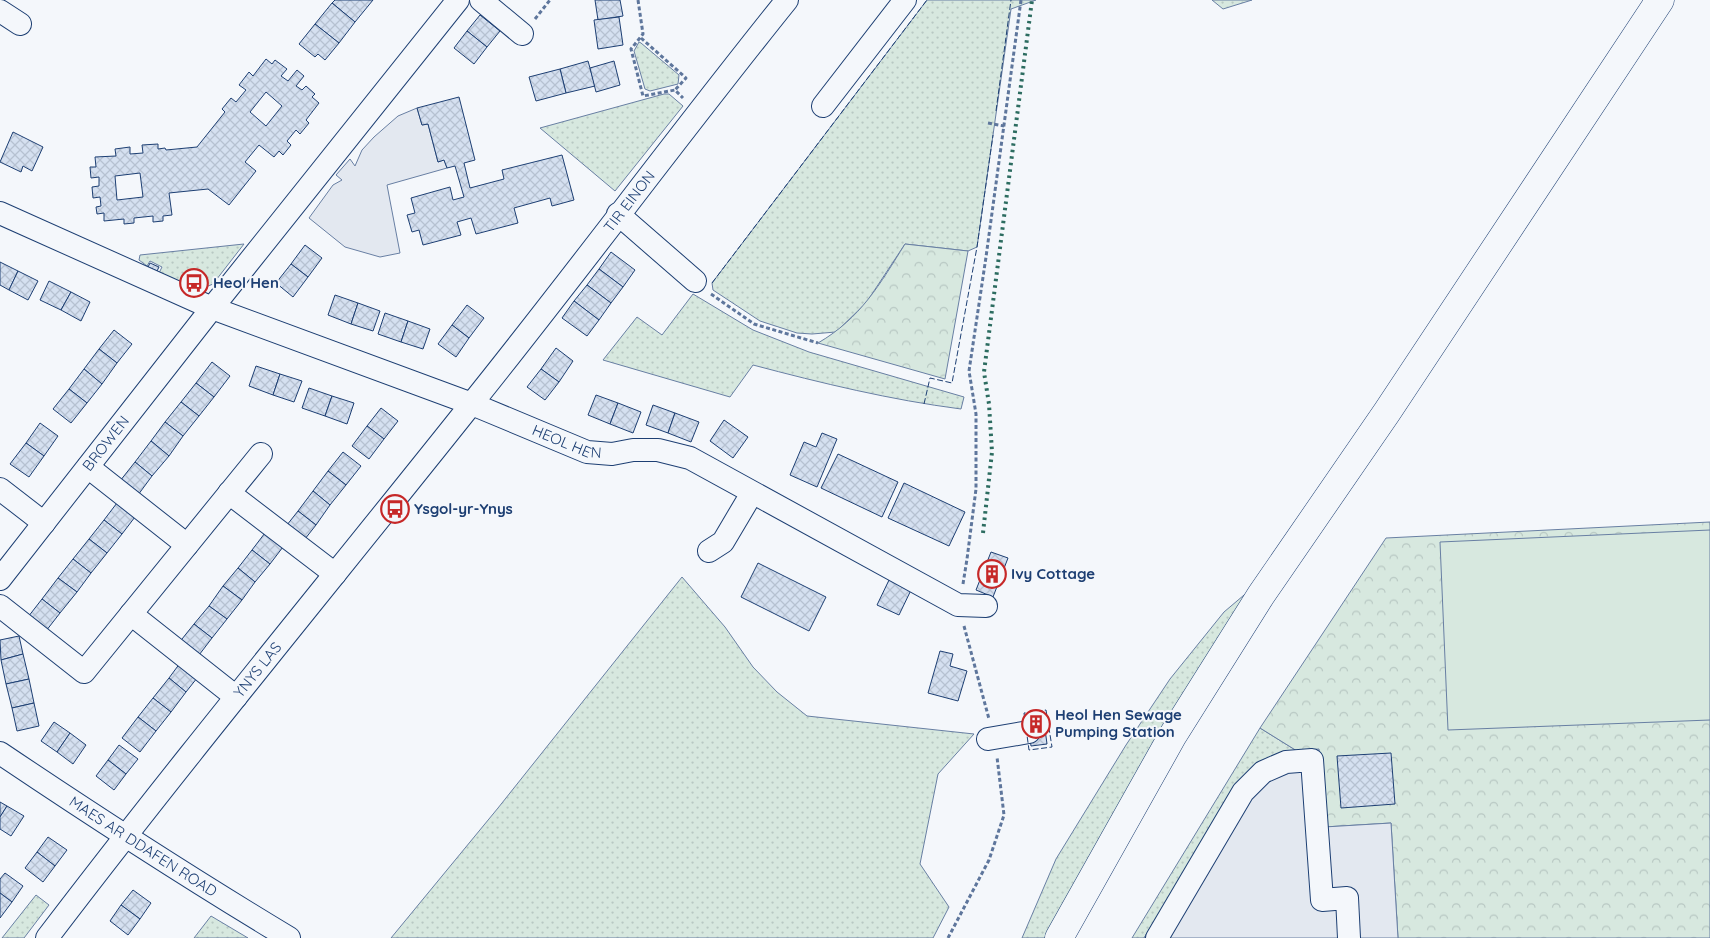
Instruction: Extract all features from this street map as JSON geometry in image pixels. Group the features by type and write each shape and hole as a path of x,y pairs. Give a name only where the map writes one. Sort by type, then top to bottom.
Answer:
{"main road":[{"path":"1059,938 1173,735 1261,595 1398,396 1660,0"}],"street":[{"path":"481,0 522,34"},
{"name":"TIR EINON","path":"472,404 618,214 787,0"},
{"path":"823,106 905,0"},
{"path":"212,308 450,3"},
{"path":"0,11 20,24"},
{"name":"HEOL HEN","path":"0,213 212,308 472,404 587,452 612,454 633,450 658,450 690,458 958,605"},
{"path":"618,214 695,281"},
{"name":"BROWEN","path":"0,579 212,308"},
{"name":"YNYS LAS","path":"46,938 124,836 472,404"},
{"path":"0,606 84,672 261,454"},
{"path":"88,467 187,546"},
{"path":"0,489 44,523"},
{"path":"229,493 336,574"},
{"path":"709,551 724,542 752,493"},
{"path":"958,605 986,606"},
{"path":"131,614 236,697"},
{"path":"991,738 1029,732"},
{"name":"MAES AR DDAFEN ROAD","path":"0,753 124,836 289,938"},
{"path":"1157,938 1243,792 1263,772 1286,762 1312,760 1322,900 1347,898 1349,938"}],"path":[{"path":"638,0 643,34 631,49 643,96 675,90 686,78 640,38"},
{"path":"948,938 989,860 1004,815 996,746 991,738 958,605 967,559 976,489 976,414 968,371 1021,0"},
{"path":"675,90 683,98 689,91"},
{"path":"988,123 1004,126"},
{"path":"695,281 754,324 818,343"}],"green space":[{"path":"927,0 1036,0 1011,9 977,247 968,251 905,244 866,303 836,332 797,333 760,321 713,290 712,283"},
{"path":"1212,0 1252,0 1223,9"},
{"path":"639,42 679,75 678,84 650,91 645,89 634,51"},
{"path":"669,94 683,106 615,191 540,128"},
{"path":"244,244 213,284 205,287 185,286 159,273 162,267 150,261 147,266 139,260 140,255"},
{"path":"905,244 968,251 945,379 818,343 846,323 858,311 878,286"},
{"path":"693,294 753,330 809,352 964,397 961,409 856,390 753,365 730,397 603,360 637,317 662,335"},
{"path":"1710,522 1710,938 1398,938 1391,823 1324,827 1297,751 1260,728 1386,538"},
{"path":"1710,530 1710,720 1448,730 1440,542"},
{"path":"682,577 725,627 753,667 777,692 807,716 974,734 938,774 920,864 949,907 933,938 391,938 498,808"},
{"path":"1257,584 1116,812 1045,938 1022,938 1056,859 1126,745 1170,679 1224,612"},
{"path":"1260,728 1297,751 1238,788 1144,938 1132,938"},
{"path":"36,895 49,905 24,938 2,938"},
{"path":"211,916 248,938 194,938"}],"shaded area":[{"path":"417,108 422,125 428,124 438,162 444,160 447,168 387,185 400,253 380,257 345,247 309,218 333,185 342,180 336,175 350,159 355,166 362,150 374,137 398,116"},
{"path":"1319,749 1324,827 1391,823 1398,938 1144,938 1238,788 1297,751"}],"building":[{"path":"335,0 373,0 355,22 332,3"},
{"path":"595,0 620,0 623,16 598,20"},
{"path":"332,3 355,22 339,43 315,24"},
{"path":"480,15 500,31 487,47 467,31"},
{"path":"619,17 623,45 598,49 594,20"},
{"path":"315,24 339,43 325,60 318,54 315,57 299,44"},
{"path":"467,31 487,47 474,64 454,48"},
{"path":"266,59 272,64 275,60 287,69 281,76 288,81 297,70 304,76 296,86 302,90 306,86 315,94 312,97 319,103 306,120 309,123 300,134 296,130 287,141 291,145 283,155 279,151 274,157 259,145 245,162 256,171 229,205 208,189 169,193 172,215 163,216 163,221 153,222 153,216 134,218 134,223 124,224 124,219 104,221 104,213 97,214 96,207 101,206 100,197 93,198 92,187 99,186 99,177 91,178 90,167 96,167 95,157 116,156 115,149 130,147 130,154 143,153 142,145 158,144 158,149 165,148 166,150 197,147 225,112 222,109 231,98 236,102 246,90 239,85 249,72 253,76","holes":["266,92 282,106 266,126 250,112","140,173 143,197 117,200 115,176"]},
{"path":"588,61 595,86 566,93 560,69"},
{"path":"614,61 620,85 596,92 590,68"},
{"path":"560,69 566,93 536,101 529,77"},
{"path":"459,97 475,160 464,163 470,188 504,179 502,170 562,155 574,200 552,206 550,198 514,208 518,223 476,234 471,218 457,222 461,235 423,245 419,230 412,232 407,215 415,213 411,198 450,187 453,200 464,197 455,166 447,168 444,160 438,162 428,124 422,125 417,108"},
{"path":"13,132 43,147 32,171 23,166 21,172 0,162"},
{"path":"305,245 322,258 308,277 291,264"},
{"path":"611,252 635,270 623,287 599,269"},
{"path":"0,262 18,271 9,290 0,285"},
{"path":"150,263 159,267 157,271 148,267"},
{"path":"291,264 308,277 293,297 276,283"},
{"path":"599,269 623,287 611,303 587,285"},
{"path":"18,271 38,281 28,300 9,290"},
{"path":"49,281 71,292 61,310 40,300"},
{"path":"587,285 611,303 599,320 574,301"},
{"path":"71,292 90,302 81,321 61,310"},
{"path":"335,295 358,303 351,324 328,315"},
{"path":"574,301 599,320 587,336 562,318"},
{"path":"358,303 380,311 373,331 351,324"},
{"path":"467,305 484,318 469,338 452,325"},
{"path":"385,313 408,321 401,342 378,334"},
{"path":"408,321 430,329 423,349 401,342"},
{"path":"452,325 469,338 456,357 438,344"},
{"path":"114,330 132,344 117,363 99,349"},
{"path":"556,348 573,361 559,382 541,369"},
{"path":"99,349 117,363 102,384 84,369"},
{"path":"212,362 230,376 214,397 196,383"},
{"path":"256,366 280,374 273,395 249,386"},
{"path":"84,369 102,384 87,403 69,389"},
{"path":"541,369 559,382 545,400 527,387"},
{"path":"280,374 302,381 294,402 273,395"},
{"path":"196,383 214,397 199,416 181,402"},
{"path":"309,388 332,396 325,416 302,408"},
{"path":"69,389 87,403 71,423 53,409"},
{"path":"596,395 618,403 610,424 588,415"},
{"path":"332,396 354,403 347,424 325,416"},
{"path":"181,402 199,416 183,436 165,422"},
{"path":"618,403 641,412 633,433 610,424"},
{"path":"653,405 675,413 668,433 646,425"},
{"path":"381,408 398,421 384,439 367,426"},
{"path":"675,413 699,422 691,442 668,433"},
{"path":"724,420 748,437 733,458 710,441"},
{"path":"165,422 183,436 169,456 151,441"},
{"path":"40,423 58,436 44,456 26,443"},
{"path":"367,426 384,439 369,459 352,446"},
{"path":"822,433 837,439 817,487 790,475 804,442 816,447"},
{"path":"151,441 169,456 152,476 135,462"},
{"path":"26,443 44,456 29,477 10,464"},
{"path":"343,452 361,466 346,485 328,471"},
{"path":"838,454 898,482 882,517 821,488"},
{"path":"135,462 152,476 138,495 120,481"},
{"path":"328,471 346,485 330,505 313,491"},
{"path":"904,483 965,512 949,546 888,518"},
{"path":"313,491 330,505 316,525 298,511"},
{"path":"120,499 138,513 122,534 104,520"},
{"path":"298,511 316,525 301,544 283,530"},
{"path":"104,520 122,534 107,553 89,539"},
{"path":"268,529 286,543 270,564 252,550"},
{"path":"89,539 107,553 91,573 73,559"},
{"path":"252,550 270,564 255,582 238,568"},
{"name":"Ivy Cottage","path":"991,552 1008,558 993,597 976,590"},
{"path":"73,559 91,573 77,592 58,578"},
{"path":"758,563 826,597 809,631 741,597"},
{"path":"238,568 255,582 242,600 223,586"},
{"path":"58,578 77,592 60,613 42,599"},
{"path":"890,578 912,588 899,615 877,605"},
{"path":"223,586 242,600 227,619 209,606"},
{"path":"42,599 60,613 46,631 28,617"},
{"path":"209,606 227,619 212,638 194,624"},
{"path":"194,624 212,638 196,659 178,644"},
{"path":"19,636 23,654 1,660 0,640"},
{"path":"940,651 953,654 950,666 967,671 958,701 928,693"},
{"path":"23,654 29,679 6,684 1,660"},
{"path":"183,659 201,673 186,692 169,678"},
{"path":"169,678 186,692 171,712 153,698"},
{"path":"29,679 34,703 12,708 6,684"},
{"path":"153,698 171,712 156,731 138,717"},
{"path":"34,703 39,726 17,731 12,708"},
{"name":"Heol Hen Sewage Pumping Station","path":"1043,714 1047,744 1031,746 1027,717"},
{"path":"138,717 156,731 140,752 122,738"},
{"path":"54,722 70,733 57,752 41,741"},
{"path":"70,733 86,745 73,764 57,752"},
{"path":"119,745 138,759 126,774 108,760"},
{"path":"1391,753 1395,804 1341,808 1337,756"},
{"path":"108,760 126,774 114,790 96,776"},
{"path":"0,802 7,806 0,817"},
{"path":"7,806 24,816 11,836 0,829 0,817"},
{"path":"48,837 67,850 55,866 37,852"},
{"path":"37,852 55,866 43,882 25,868"},
{"path":"5,873 23,886 12,902 0,893 0,879"},
{"path":"133,890 151,903 140,919 121,905"},
{"path":"0,893 12,902 0,918"},
{"path":"121,905 140,919 128,935 110,921"}],"hedge":[{"path":"983,533 992,452 989,404 984,372 1032,0"}],"fence":[{"path":"712,283 927,0"},
{"path":"996,111 1011,0"},
{"path":"924,404 930,378 952,383 977,247 993,135"},
{"path":"1046,710 1052,747 1029,750 1024,713 1046,710"}],"place":[{"name":"Heol Hen","path":"194,283"},
{"name":"Ysgol-yr-Ynys","path":"395,509"},
{"name":"Ivy Cottage","path":"992,574"},
{"name":"Heol Hen Sewage Pumping Station","path":"1036,724"}]}
